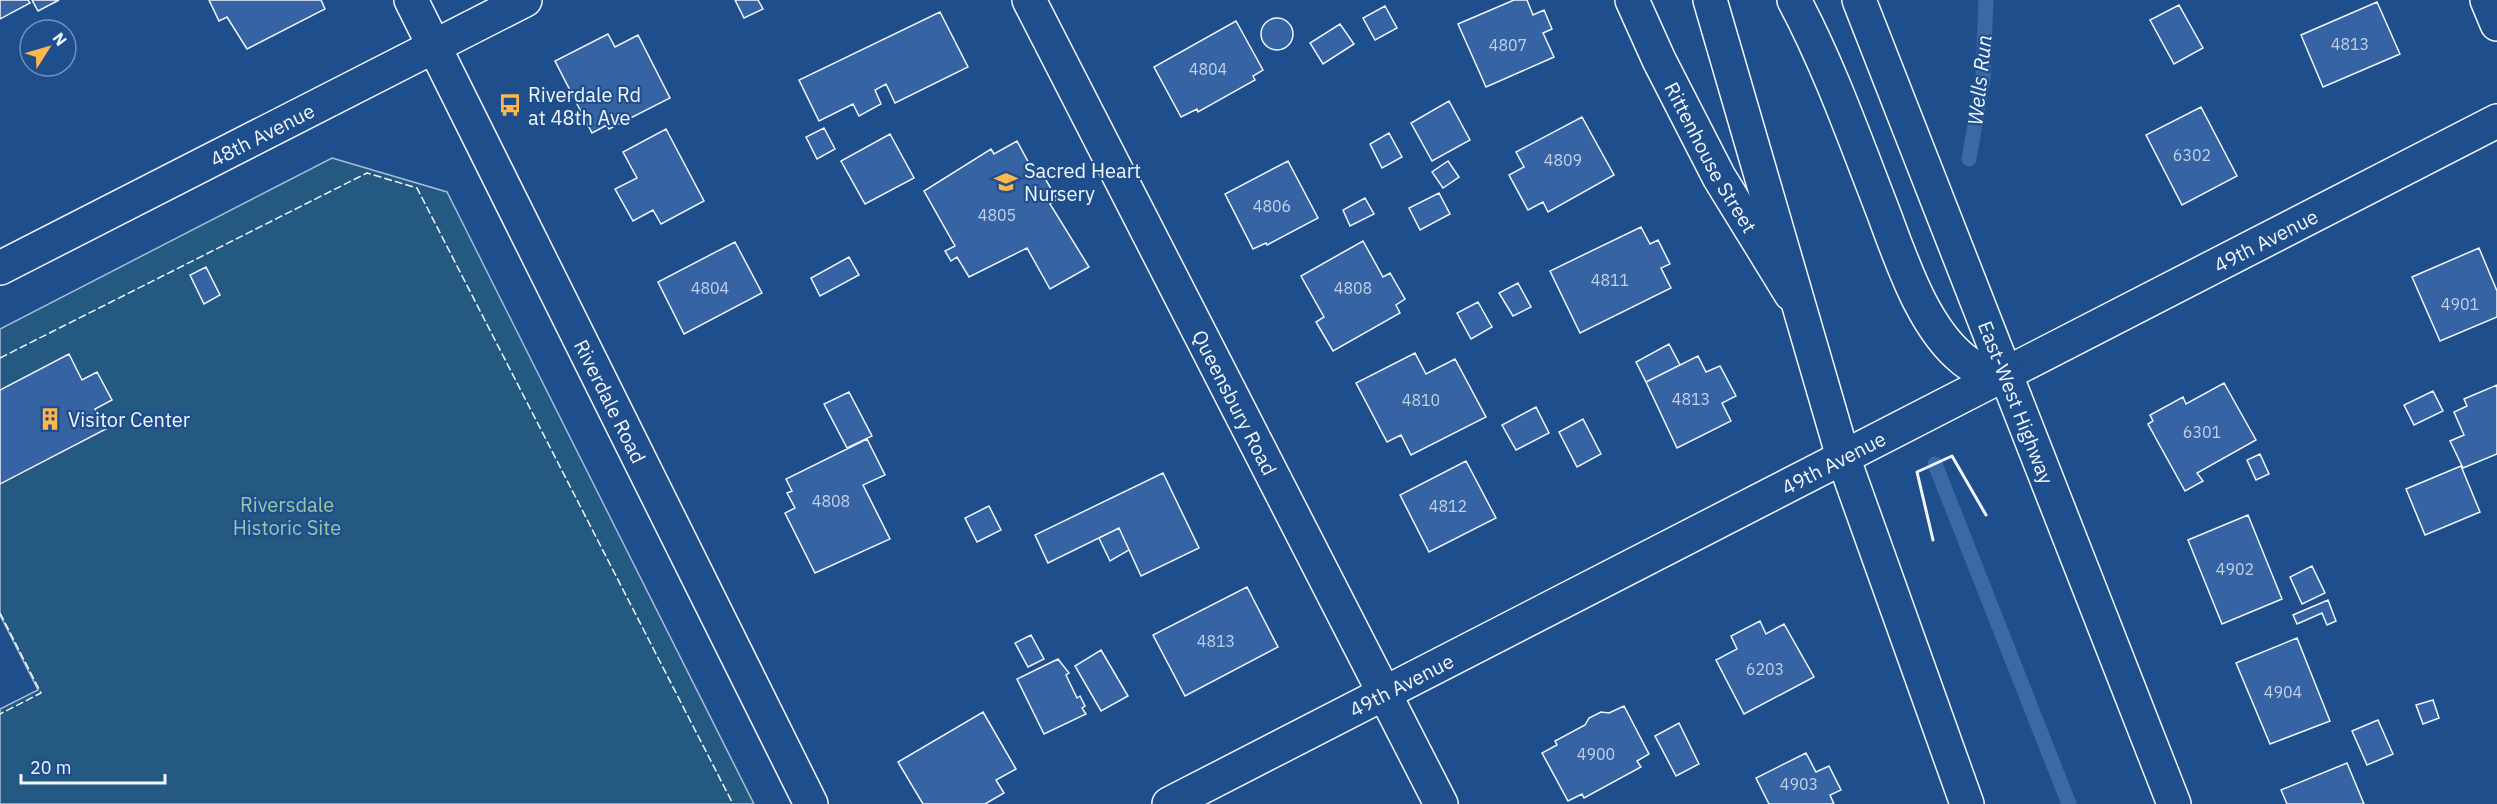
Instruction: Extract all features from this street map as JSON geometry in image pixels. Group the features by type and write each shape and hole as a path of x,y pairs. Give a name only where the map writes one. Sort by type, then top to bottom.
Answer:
{"street":[{"name":"Riverdale Road","path":"411,0 811,804"},
{"name":"48th Avenue","path":"0,268 525,0"},
{"name":"Queensbury Road","path":"1029,0 1441,804"},
{"name":"Rittenhouse Street","path":"1632,0 1659,60 1719,177 1800,308"},
{"path":"1710,0 1763,192 1800,308 1843,457 1967,804"},
{"path":"1794,0 1840,100 1921,303 1944,340 1965,361 1985,370 2007,373"},
{"name":"East-West Highway","path":"1859,0 2174,804"},
{"path":"2487,0 2497,24"},
{"name":"49th Avenue","path":"1168,804 2497,121"}],"green space":[{"name":"Riversdale Historic Site","path":"332,158 447,192 754,804 0,804 0,709 38,690 0,615 0,329"}],"building":[{"path":"0,0 28,0 30,3 0,19"},
{"path":"32,0 59,0 38,11"},
{"path":"209,0 321,0 325,9 247,49 227,17 219,21"},
{"path":"735,0 758,0 763,9 744,18"},
{"path":"1514,0 1527,0 1533,15 1544,10 1552,29 1543,33 1554,57 1486,87 1458,24"},
{"path":"2377,2 2400,54 2323,87 2301,35"},
{"path":"2179,5 2203,48 2174,64 2150,20"},
{"path":"1385,6 1397,28 1375,40 1363,18"},
{"path":"940,12 968,67 895,103 886,84 875,90 881,104 859,116 853,104 819,121 799,80"},
{"path":"1277,18 1289,22 1293,34 1289,46 1277,50 1265,46 1261,34 1265,22"},
{"path":"1236,21 1263,70 1253,76 1255,80 1198,112 1197,109 1181,117 1154,67"},
{"path":"1340,24 1354,44 1323,64 1310,43"},
{"path":"608,34 615,47 638,35 670,98 609,129 607,125 592,133 555,61"},
{"path":"1449,101 1470,140 1432,161 1411,123"},
{"path":"2201,107 2237,176 2182,205 2146,135"},
{"path":"1582,117 1614,175 1548,212 1543,202 1528,210 1509,175 1524,167 1516,152"},
{"path":"824,128 835,149 817,159 806,137"},
{"path":"666,129 704,201 661,224 653,210 633,221 615,189 637,178 623,152"},
{"path":"1389,133 1402,157 1382,168 1370,144"},
{"path":"890,134 914,178 865,204 841,161"},
{"path":"1017,141 1031,167 1039,168 1057,199 1050,204 1089,267 1050,289 1027,248 969,277 957,257 951,261 945,251 955,246 924,191 991,149 994,154"},
{"path":"1288,161 1318,218 1267,245 1266,243 1253,249 1225,194"},
{"path":"1448,161 1459,177 1443,188 1432,172"},
{"path":"1439,193 1450,214 1420,230 1409,208"},
{"path":"1365,198 1374,214 1350,226 1343,210"},
{"path":"1641,227 1650,244 1658,240 1670,264 1661,268 1671,288 1580,333 1550,271"},
{"path":"1363,241 1383,277 1390,273 1405,299 1396,305 1400,313 1333,351 1316,322 1324,317 1301,276"},
{"path":"735,242 762,293 684,334 658,282"},
{"path":"2479,248 2497,291 2497,317 2440,341 2412,277"},
{"path":"849,257 859,275 820,296 811,278"},
{"path":"206,267 220,295 204,304 190,275"},
{"path":"1518,283 1531,307 1513,316 1499,293"},
{"path":"1478,302 1492,327 1471,339 1457,313"},
{"path":"1669,344 1680,365 1646,382 1636,362"},
{"path":"1415,353 1426,374 1455,359 1486,417 1411,455 1401,435 1387,442 1356,383"},
{"name":"Visitor Center","path":"69,354 82,380 97,372 112,400 95,409 106,429 0,484 0,390"},
{"path":"1698,356 1706,372 1720,366 1736,396 1722,403 1731,421 1677,448 1646,382"},
{"path":"2224,383 2256,440 2197,473 2203,481 2185,491 2148,424 2153,421 2150,415 2183,397 2186,404"},
{"path":"2497,385 2497,454 2463,468 2450,441 2464,435 2454,412 2467,406 2464,399"},
{"path":"2433,391 2443,411 2414,425 2404,405"},
{"path":"849,392 872,436 847,448 824,404"},
{"path":"1536,407 1549,433 1516,450 1502,425"},
{"path":"1583,419 1601,454 1577,467 1559,432"},
{"path":"867,439 885,475 863,485 890,539 815,573 785,513 795,508 787,493 792,491 786,479"},
{"path":"2260,454 2269,474 2256,480 2247,460"},
{"path":"1466,461 1496,518 1429,552 1400,495"},
{"path":"2461,466 2480,512 2425,535 2406,489"},
{"path":"1163,473 1199,548 1141,576 1119,528 1048,563 1035,535"},
{"path":"989,506 1001,530 977,542 965,518"},
{"path":"2248,515 2282,599 2222,624 2188,540"},
{"path":"1119,528 1129,550 1110,561 1099,538"},
{"path":"2312,566 2325,593 2302,604 2290,577"},
{"path":"1247,587 1278,647 1185,696 1153,635"},
{"path":"2328,600 2336,621 2327,625 2322,613 2297,624 2293,615"},
{"path":"1760,621 1766,634 1784,624 1814,677 1744,714 1716,660 1737,649 1731,636"},
{"path":"1031,635 1044,659 1028,667 1015,643"},
{"path":"2297,638 2330,721 2270,744 2236,663"},
{"path":"1101,650 1128,696 1101,711 1075,666"},
{"path":"1058,659 1069,673 1066,675 1077,698 1080,696 1085,706 1082,708 1086,714 1044,734 1017,679"},
{"path":"2433,700 2439,718 2423,724 2416,705"},
{"path":"1624,706 1649,754 1637,761 1641,767 1584,798 1582,794 1568,801 1542,753 1557,745 1555,741 1585,725 1589,718"},
{"path":"983,712 1016,769 996,780 1004,793 985,804 923,804 898,762"},
{"path":"2378,720 2393,754 2367,765 2352,731"},
{"path":"1679,723 1699,764 1676,776 1655,736"},
{"path":"1806,753 1816,772 1829,766 1841,790 1830,795 1834,804 1769,804 1756,778"},
{"path":"2347,763 2364,804 2287,804 2281,790"}],"waterway":[{"name":"Wells Run","path":"1969,159 1983,78 1986,0"},
{"path":"1935,464 2069,804"}],"fence":[{"path":"0,358 367,173 417,188 733,804"},
{"path":"0,613 41,693 0,714"}],"wall":[{"path":"1933,540 1917,472 1952,456 1986,515"}],"place":[{"name":"Riverdale Rd at 48th Ave","path":"510,105"},
{"name":"Sacred Heart Nursery","path":"1006,182"},
{"name":"Visitor Center","path":"50,419"}]}
